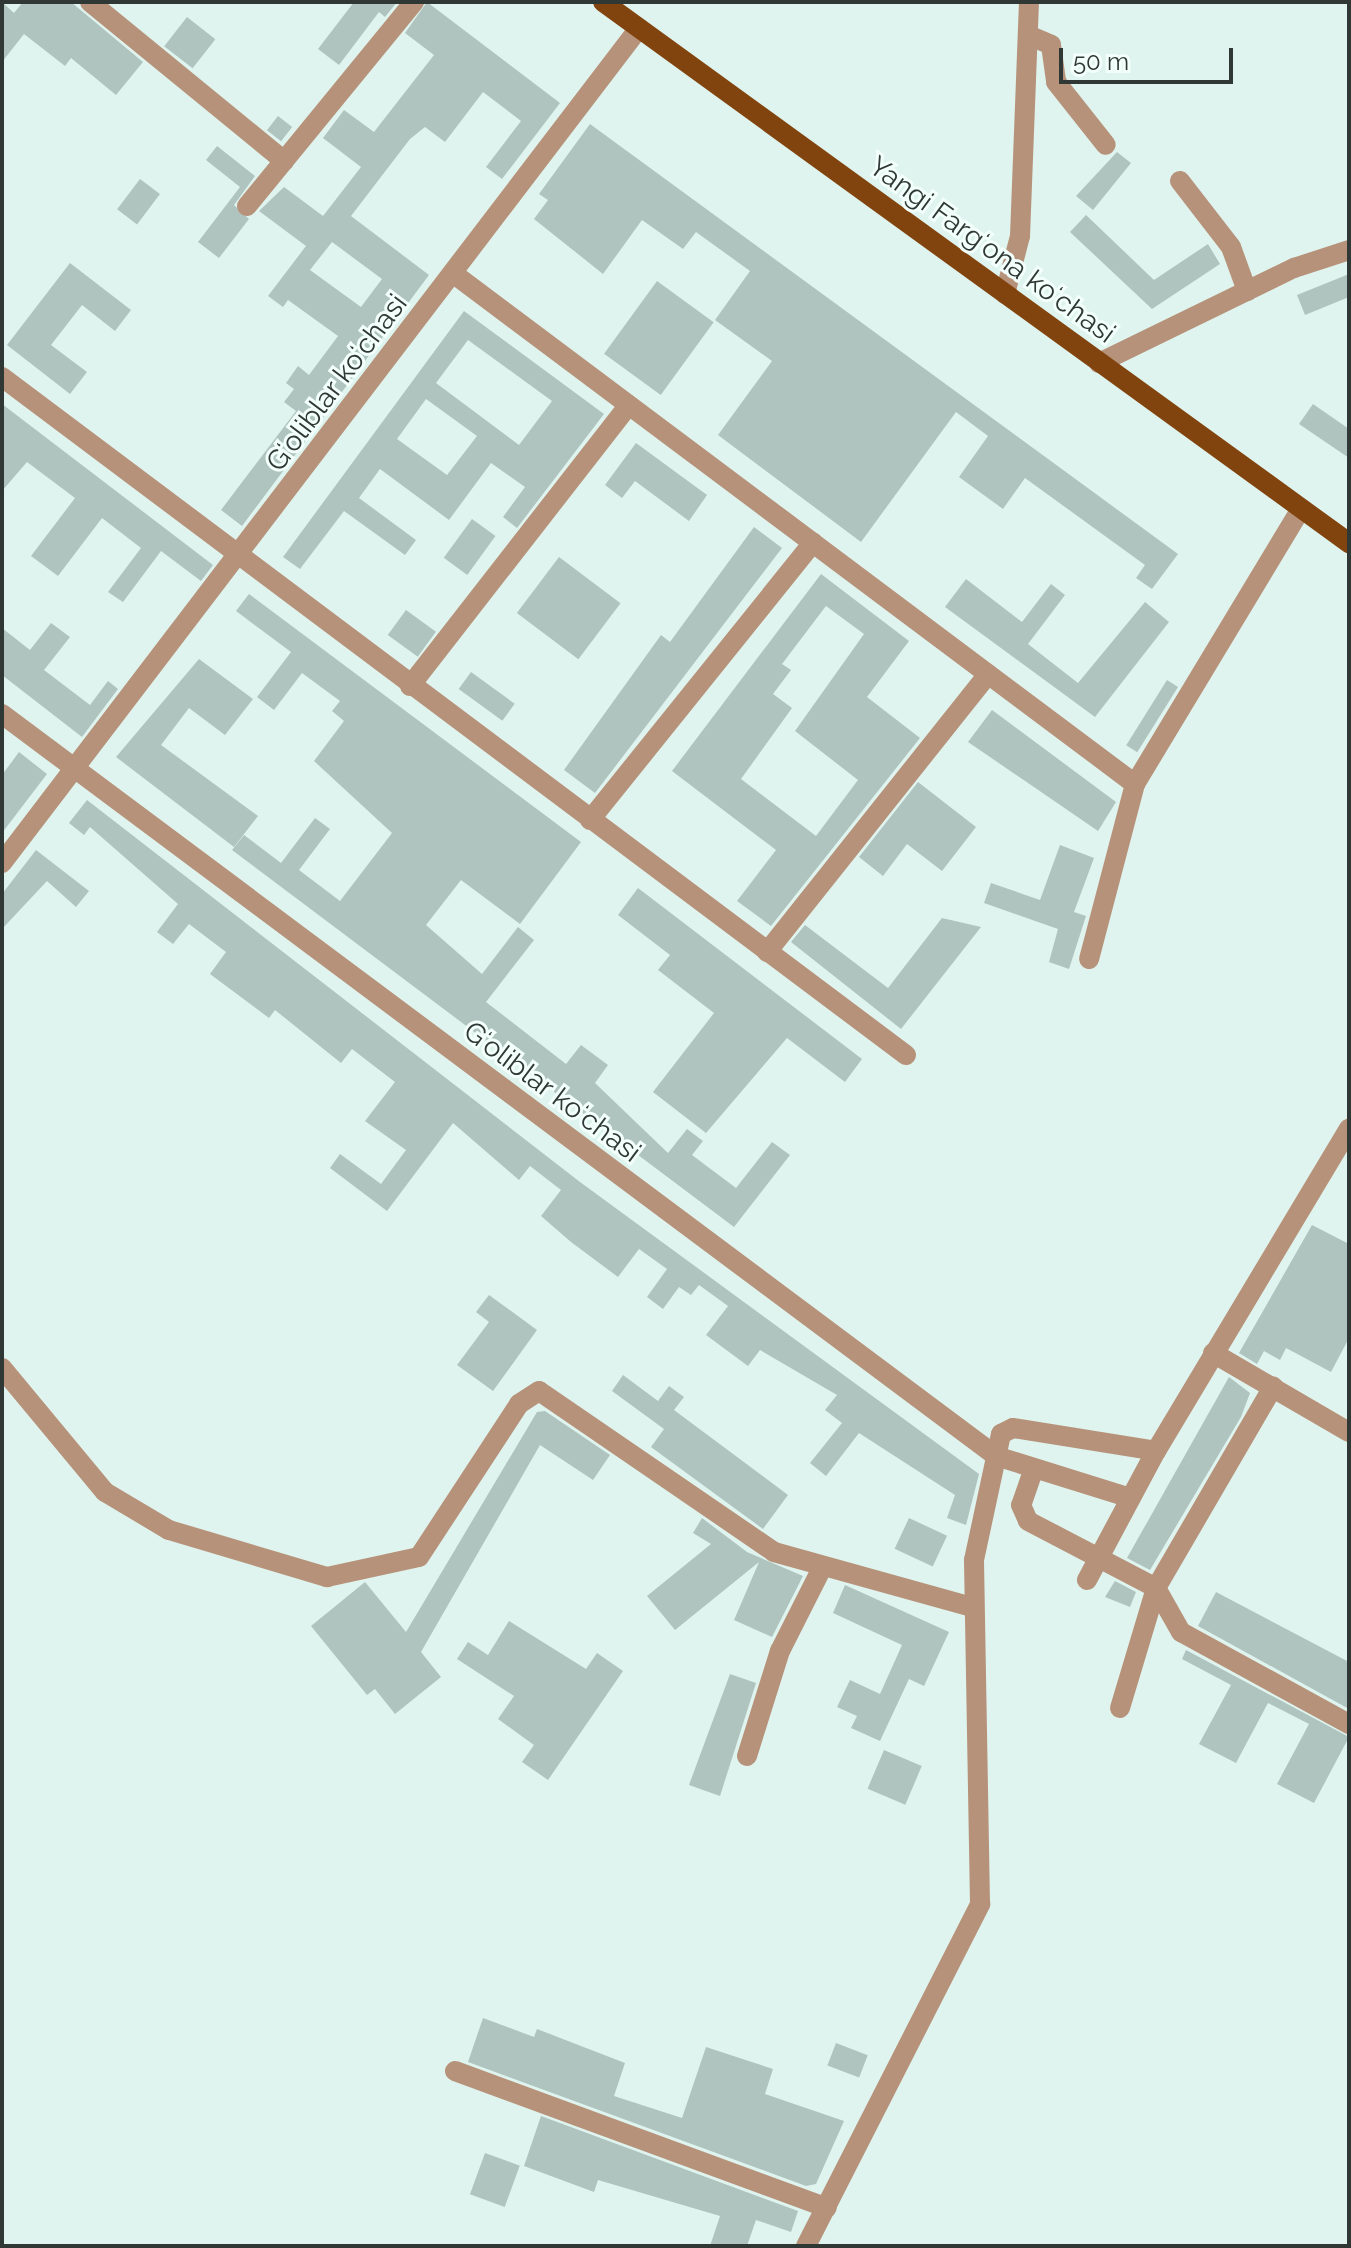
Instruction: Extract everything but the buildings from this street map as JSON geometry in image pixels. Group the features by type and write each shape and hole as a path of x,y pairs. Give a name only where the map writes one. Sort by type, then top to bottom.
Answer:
{"main road":[{"name":"Yangi Fargʻona koʻchasi","path":"603,2 1349,543"}],"street":[{"path":"90,2 284,161"},
{"path":"247,206 414,2"},
{"path":"1005,294 1020,236 1029,2"},
{"name":"Gʻoliblar koʻchasi","path":"2,863 238,559 639,28"},
{"path":"1028,35 1051,45 1056,82 1106,145"},
{"path":"1180,181 1231,247 1247,291"},
{"path":"1099,363 1247,291 1349,250"},
{"path":"454,274 1135,784"},
{"path":"2,377 238,559 906,1055"},
{"path":"410,686 629,405"},
{"path":"1089,959 1135,784 1301,509"},
{"path":"590,820 813,543"},
{"path":"767,952 988,674"},
{"name":"Gʻoliblar koʻchasi","path":"2,714 996,1456 1033,1471 1131,1498"},
{"path":"1087,1580 1156,1451 1349,1128"},
{"path":"1213,1353 1349,1432"},
{"path":"2,1368 105,1492 169,1530 327,1577 419,1557 519,1404 539,1391 774,1552 822,1568 972,1607"},
{"path":"1120,1708 1156,1588 1273,1387"},
{"path":"806,2246 980,1904 972,1607 1001,1434 1013,1428 1156,1451"},
{"path":"1033,1471 1021,1505 1028,1521 1156,1588 1181,1632 1349,1724"},
{"path":"747,1756 780,1651 822,1568"},
{"path":"455,2071 827,2208"}]}
